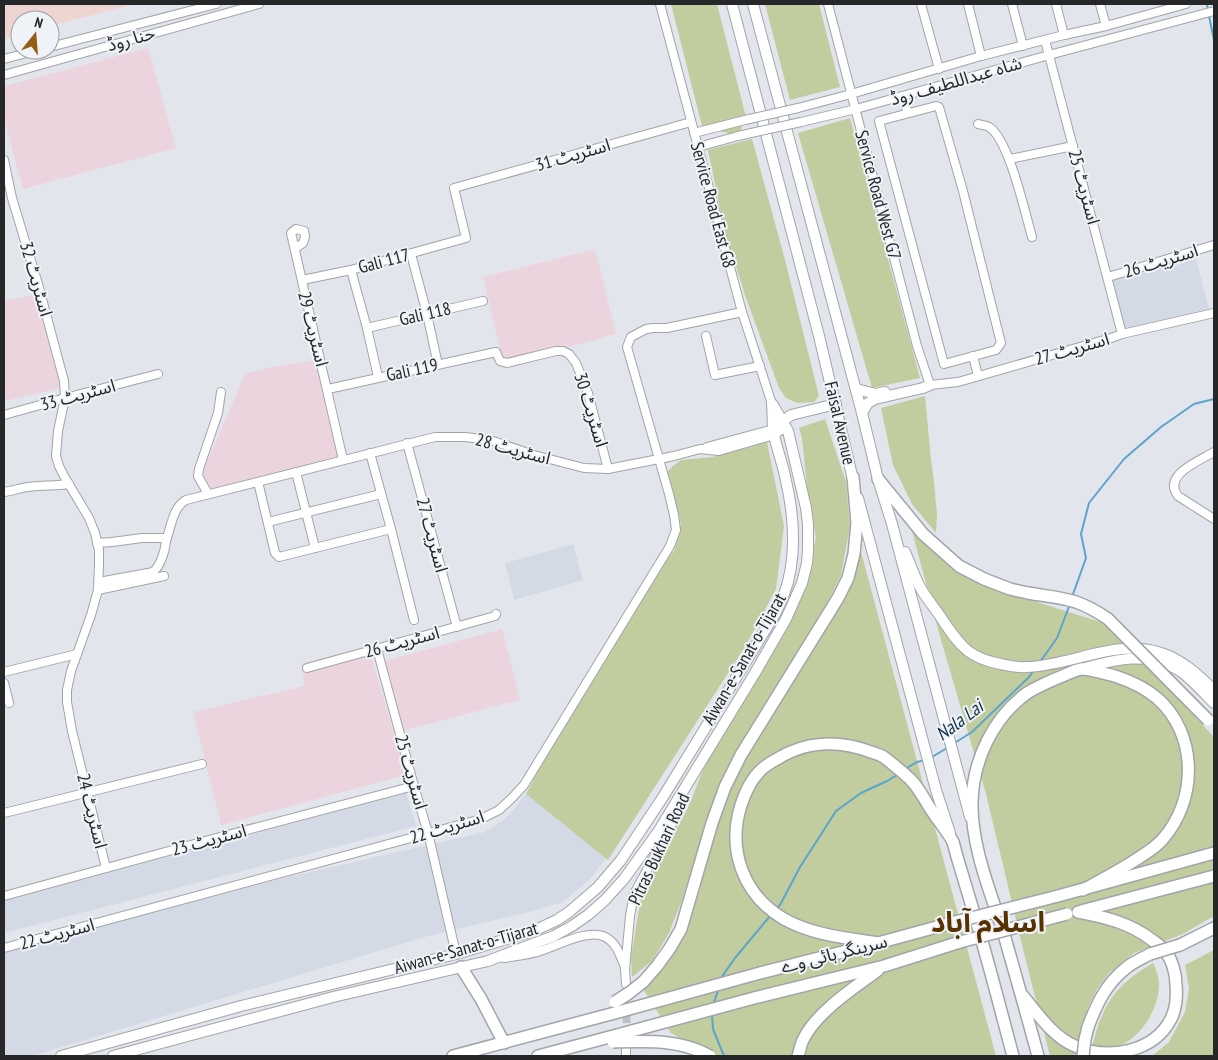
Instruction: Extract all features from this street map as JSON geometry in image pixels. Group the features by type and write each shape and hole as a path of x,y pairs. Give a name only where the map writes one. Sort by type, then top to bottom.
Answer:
{"highway":[{"path":"581,1023 643,982 670,948 681,929 712,823 725,787 740,755 838,598 848,578 854,554 857,523 853,477"},
{"path":"878,479 923,534 959,566 984,579 1010,589 1076,602 1108,619 1211,723"},
{"path":"1038,1056 1021,993 991,898 975,836 972,803 975,776 988,738 1006,712 1028,693 1080,669 1134,683 1167,708 1182,733 1186,745 1189,772 1187,791 1181,809 1175,822 1161,841 1153,849 1122,869 1083,890"},
{"path":"878,944 818,932 786,920 775,913 758,897 741,869 736,846 736,834 743,799 758,772 785,754 806,746 829,743 854,746 882,756 911,780 952,842 983,943 1013,1056"},
{"name":"سرینگر ہائی وے","path":"453,1056 581,1023 760,973 1083,890 1214,853"},
{"name":"سرینگر ہائی وے","path":"538,1056 586,1043 615,1039 754,998 884,966 960,942 1214,876"},
{"path":"1021,993 1055,1034 1074,1046 1096,1053 1112,1054 1125,1052 1146,1044 1160,1035 1172,1018 1177,996 1176,976 1165,950 1142,932 1120,922 1102,917 1072,913"},
{"path":"1083,1056 1088,1027 1097,1005 1110,983 1127,967 1150,954 1180,945 1214,928"},
{"path":"798,1056 804,1038 819,1017 884,966"},
{"path":"461,967 481,999 504,1043"},
{"path":"1004,1056 1007,1033"},
{"path":"615,1039 665,1042 692,1048 710,1056"}],"main road":[{"name":"Faisal Avenue","path":"732,4 836,404 853,477 936,790 952,842"},
{"name":"Faisal Avenue","path":"753,4 856,389 878,479 892,524 975,836"},
{"path":"856,389 876,394 930,385"},
{"path":"862,413 868,403 875,399 930,385"},
{"name":"Aiwan-e-Sanat-o-Tijarat","path":"113,1056 333,996 488,961 554,936 572,926 605,900 617,888 658,832 782,627 802,583 807,563 808,524 806,508 788,431 772,404"},
{"name":"Aiwan-e-Sanat-o-Tijarat","path":"61,1056 241,1006 456,954 520,936 557,920 570,912 598,887 621,860 668,788 775,614 783,597 793,550 791,505 774,432 772,404"},
{"path":"784,424 791,415 836,404"},
{"path":"785,475 798,472"},
{"path":"892,524 921,587 955,639 970,652 992,662 1026,668 1116,649 1146,650 1162,653 1176,659 1187,666 1214,690"},
{"path":"1080,669 1112,660 1142,658 1171,667 1182,673 1214,703"},
{"path":"621,860 632,868"}],"street":[{"name":"حنا روڈ","path":"60,44 216,4"},
{"name":"حنا روڈ","path":"4,75 259,4"},
{"name":"Service Road East G8","path":"660,4 742,312 772,404"},
{"name":"Service Road West G7","path":"828,4 918,346 930,385"},
{"path":"921,4 939,69"},
{"path":"968,4 982,56"},
{"path":"1012,4 1023,46"},
{"path":"1056,4 1064,35"},
{"path":"1100,4 1106,26"},
{"name":"شاہ عبداللطیف روڈ","path":"694,133 798,108 982,56 1106,26 1186,4"},
{"name":"شاہ عبداللطیف روڈ","path":"698,147 856,109 1214,11"},
{"name":"اسٹریٹ 25","path":"1045,40 1122,334"},
{"path":"902,96 908,113"},
{"path":"936,106 939,107 963,191 1001,343 996,350 972,356 944,364 879,121 936,106"},
{"name":"اسٹریٹ 31","path":"466,238 454,188 691,122"},
{"path":"978,124 988,126 996,134 1010,159 1032,238"},
{"path":"1010,159 1073,146"},
{"name":"اسٹریٹ 32","path":"4,160 12,198 38,284 64,381 64,398 56,456 59,466 89,518 95,533 99,550 99,586"},
{"name":"اسٹریٹ 29","path":"296,248 303,243 305,237 304,231 296,229 291,233 344,460"},
{"name":"Gali 117","path":"302,280 351,270 466,238"},
{"name":"اسٹریٹ 26","path":"1108,277 1214,245"},
{"path":"411,254 438,365"},
{"path":"351,270 378,377"},
{"name":"Gali 118","path":"367,328 483,301"},
{"name":"اسٹریٹ 22","path":"4,948 480,819 499,810 524,785 670,546 676,530 674,515 627,347 631,337 646,329 667,328 742,312"},
{"name":"اسٹریٹ 27","path":"930,385 958,382 1122,334 1214,313"},
{"path":"706,336 715,375 760,366"},
{"name":"اسٹریٹ 30","path":"496,352 500,361 507,363 556,351 563,351 569,354 576,363 588,393 608,469"},
{"name":"Gali 119","path":"328,388 496,352"},
{"path":"972,356 978,376"},
{"name":"اسٹریٹ 33","path":"4,415 155,375"},
{"path":"208,494 198,476 198,469 218,413 221,392"},
{"path":"774,432 784,424"},
{"name":"اسٹریٹ 28","path":"166,541 177,508 186,500 435,437 465,437 490,440 534,455 584,468 608,469 700,449 719,451 774,432"},
{"name":"اسٹریٹ 27","path":"407,444 457,627"},
{"path":"1214,452 1184,470 1175,480 1174,487 1178,496 1214,519"},
{"path":"370,453 414,620"},
{"path":"296,472 315,548"},
{"path":"258,482 275,553 279,557 391,529"},
{"path":"4,492 26,487 69,484"},
{"path":"268,522 381,494"},
{"path":"97,543 150,537 164,538 166,541 156,570 99,586"},
{"path":"99,586 164,576"},
{"name":"اسٹریٹ 24","path":"99,586 71,671 67,690 67,702 72,731 106,868"},
{"name":"اسٹریٹ 26","path":"307,668 457,627 495,616 496,614"},
{"name":"اسٹریٹ 25","path":"376,649 428,833 456,954"},
{"path":"4,672 77,654"},
{"path":"4,683 9,703"},
{"path":"4,813 202,764"},
{"name":"Pitras Bukhari Road","path":"626,984 630,916 634,894 673,822 692,774"},
{"name":"اسٹریٹ 23","path":"4,896 414,786"},
{"path":"488,961 528,955 576,938 597,935 604,936 615,946 626,969"}],"shaded area":[{"path":"4,4 135,4 60,23 60,10 10,10 10,38 5,39"},
{"path":"148,48 176,148 23,189 4,118 4,86"},
{"path":"595,249 616,334 504,365 483,277"},
{"path":"1195,254 1209,309 1124,329 1112,280"},
{"path":"37,294 60,379 60,388 4,401 4,301"},
{"path":"317,360 345,461 212,490 203,472 245,374 273,367"},
{"path":"573,544 583,580 514,600 505,563"},
{"path":"502,629 520,700 401,731 381,662"},
{"path":"368,646 406,775 221,825 193,712 305,686 301,664"},
{"path":"406,793 416,826 4,933 4,901"},
{"path":"526,794 606,858 591,878 563,902 428,936 32,1056 4,1056 4,952 280,879 485,832 513,811"}],"green space":[{"path":"671,4 717,4 746,117 738,136 702,126"},
{"path":"765,4 819,4 840,87 790,100"},
{"path":"850,118 920,378 872,388 798,133"},
{"path":"752,139 819,396 814,402 797,403 786,398 779,388 745,295 724,228 708,150"},
{"path":"925,396 937,515 936,533 912,504 893,465 881,408"},
{"path":"825,419 846,482 850,526 841,575 821,616 768,699 713,801 682,900 669,933 652,961 632,977 631,957 641,897 659,859 688,808 703,770 806,581 816,538 799,428"},
{"path":"767,442 784,526 776,589 746,645 608,860 526,794 545,757 651,578 674,551 681,524 668,471 681,460 712,457"},
{"path":"910,523 942,559 982,585 1107,624 1214,737 1214,916 1183,934 1134,953 1109,973 1097,989 1089,1005 1081,1027 1077,1056 1050,1056 986,794 939,633"},
{"path":"860,548 996,1056 713,1056 671,1033 643,989 676,949 699,893 716,829 739,768 843,602 857,568"},
{"path":"1214,950 1214,1056 1152,1056 1169,1042 1185,1012 1189,988 1185,965"},
{"path":"1153,963 1159,979 1159,991 1154,1009 1144,1026 1123,1044 1092,1047 1100,1019 1112,998 1129,979"}],"waterway":[{"name":"Nala Lai","path":"1207,4 1208,11"},
{"name":"Nala Lai","path":"1209,16 1214,40"},
{"name":"Nala Lai","path":"1072,597 1086,558 1081,534 1089,503 1124,459 1161,427 1194,404 1214,399"},
{"name":"Nala Lai","path":"1040,662 1057,638 1070,604"},
{"name":"Nala Lai","path":"953,744 972,732 1034,670"},
{"name":"Nala Lai","path":"932,757 947,748"},
{"name":"Nala Lai","path":"905,769 925,760"},
{"name":"Nala Lai","path":"777,908 800,867 836,811 861,793 897,775"},
{"name":"Nala Lai","path":"721,979 735,958 770,916"},
{"name":"Nala Lai","path":"713,1005 719,988"},
{"name":"Nala Lai","path":"712,1014 713,1029 724,1056"}],"tunnel":[{"path":"626,991 627,1035"}],"district":[{"name":"اسلام آباد","path":"988,922"}]}
